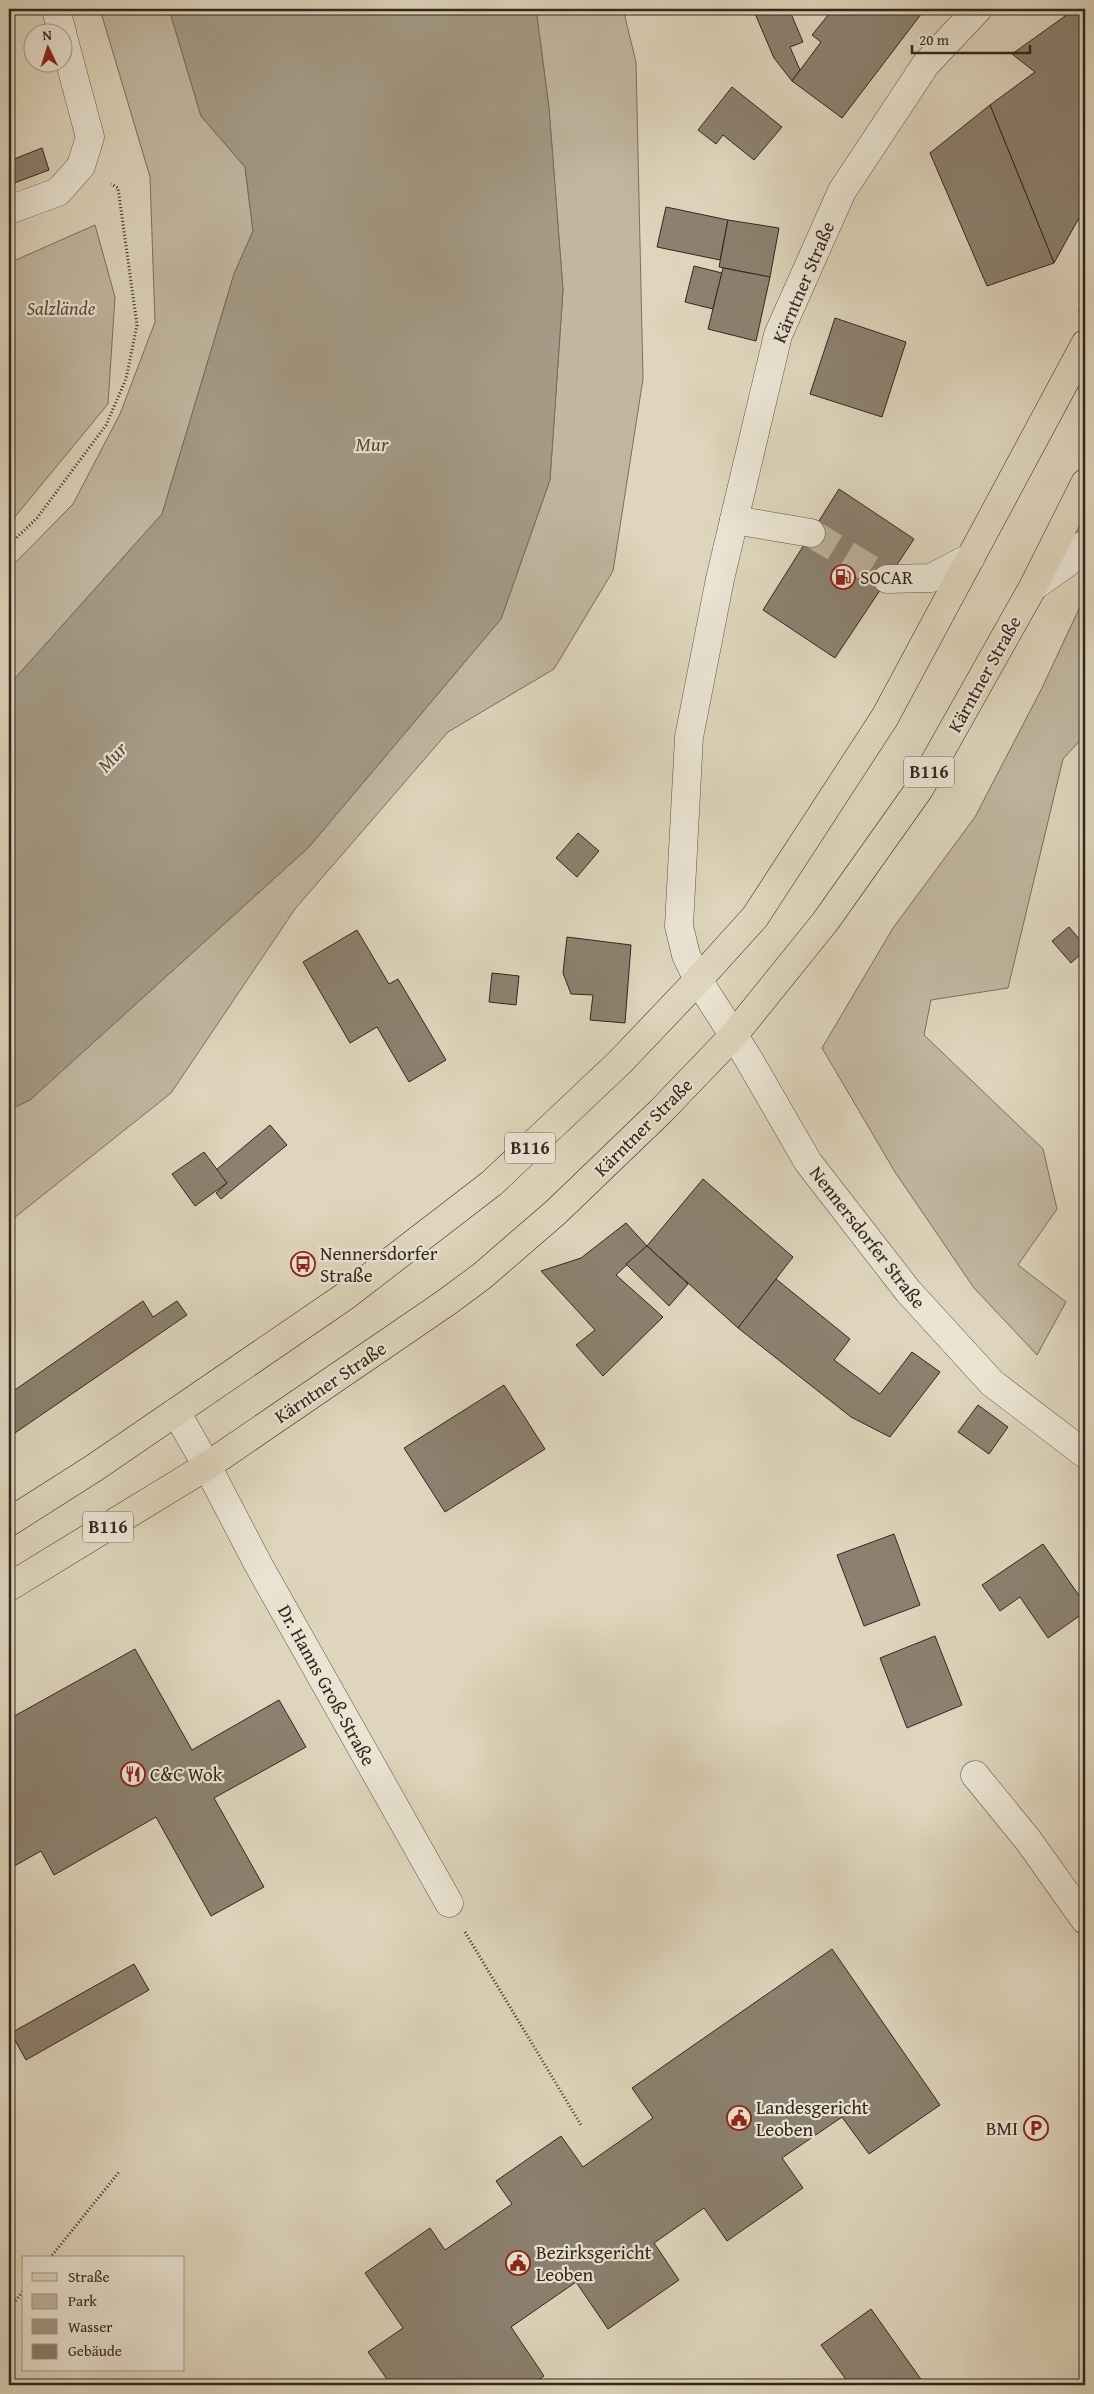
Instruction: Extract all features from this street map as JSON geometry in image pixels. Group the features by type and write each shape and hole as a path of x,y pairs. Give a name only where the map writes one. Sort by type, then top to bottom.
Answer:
{"main road":[{"name":"B116","path":"9,1522 176,1412 344,1297 492,1183 620,1062 698,980 755,917 885,717 1015,471 1085,344"},
{"name":"Kärntner Straße","path":"9,1587 207,1466 482,1276 556,1212 661,1111 733,1036 825,922 920,788 1033,587 1085,483"}],"street":[{"path":"56,9 59,22"},
{"name":"Kärntner Straße","path":"698,980 686,955 680,926 689,736 734,520 778,335 842,192 926,64 978,9"},
{"path":"9,210 58,192 81,166 90,137 72,70"},
{"path":"734,520 811,533"},
{"path":"1033,587 1067,563 1085,544"},
{"path":"887,579 931,578 971,557"},
{"name":"Nennersdorfer Straße","path":"698,980 808,1162 908,1291 992,1383 1085,1454"},
{"name":"Dr. Hanns Groß-Straße","path":"176,1412 207,1466 258,1564 448,1903"},
{"path":"975,1775 1028,1840 1085,1920"}],"path":[{"path":"9,545 37,518 106,425 126,379 137,325 118,188 81,166"},
{"path":"448,1903 581,2124"},
{"path":"52,2256 118,2172"},
{"path":"9,2308 22,2292"}],"green space":[{"path":"100,9 169,9 201,116 245,167 253,231 234,274 162,514 9,685 9,569 73,504 120,414 155,322 150,177"},
{"path":"536,9 623,9 636,62 643,379 613,571 554,669 448,732 295,909 171,1093 9,1222 9,1110 30,1100 309,847 501,619 550,480 563,290 549,108"},
{"name":"Salzlände","path":"95,225 115,297 108,404 9,524 9,263"},
{"path":"1085,596 1085,735 1063,759 1008,988 931,1000 924,1035 1043,1149 1057,1209 1018,1265 1066,1302 1037,1355 974,1288 895,1172 822,1048 893,928 975,817 1041,690"}],"water":[{"name":"Mur","path":"169,9 536,9 549,108 563,290 550,480 501,619 309,847 30,1100 9,1110 9,685 162,514 234,274 253,231 245,167 201,116"}],"building":[{"path":"753,9 789,9 803,42 790,47 800,70 792,81 774,58"},
{"path":"833,9 925,9 842,118 792,81 821,42 812,35"},
{"path":"1077,9 1085,25 1085,207 1054,263 990,105 1035,72 1012,54"},
{"path":"732,87 782,127 754,160 723,135 716,144 698,130"},
{"path":"990,105 1054,263 987,286 930,153"},
{"path":"42,148 49,170 9,185 9,161"},
{"path":"666,207 728,220 720,260 657,247"},
{"path":"728,220 779,228 770,277 719,267"},
{"path":"694,266 722,273 713,309 685,302"},
{"path":"723,268 770,277 756,341 708,329"},
{"path":"835,318 906,342 882,417 810,394"},
{"path":"839,489 914,539 835,658 763,610"},
{"path":"578,833 599,851 577,877 556,858"},
{"path":"1069,927 1085,946 1085,950 1071,963 1052,941"},
{"path":"357,930 389,984 398,979 446,1060 409,1082 377,1027 350,1043 303,962"},
{"path":"567,937 631,945 625,1023 590,1020 593,995 571,994 563,973"},
{"path":"492,973 519,976 516,1005 489,1002"},
{"path":"270,1125 287,1145 221,1199 216,1193 227,1183 216,1170"},
{"path":"204,1152 227,1183 195,1206 172,1174"},
{"path":"703,1179 793,1257 738,1328 647,1246"},
{"path":"626,1223 647,1246 616,1275 663,1317 603,1376 576,1345 595,1330 541,1271 581,1258"},
{"path":"647,1246 688,1284 669,1306 626,1264"},
{"path":"776,1279 850,1339 834,1360 880,1394 912,1352 940,1372 890,1437 851,1417 738,1328"},
{"path":"143,1301 153,1317 177,1301 187,1315 9,1437 9,1394"},
{"path":"504,1385 545,1449 445,1512 404,1448"},
{"path":"978,1405 1008,1427 989,1454 958,1432"},
{"path":"894,1534 920,1605 864,1626 837,1555"},
{"path":"1043,1544 1085,1604 1085,1612 1048,1638 1020,1597 1000,1611 982,1585"},
{"path":"935,1636 962,1705 907,1728 880,1658"},
{"name":"C&C Wok","path":"135,1649 192,1750 279,1700 306,1747 214,1798 264,1887 211,1916 156,1817 54,1875 41,1851 9,1869 9,1719"},
{"path":"832,1949 940,2105 869,2154 842,2117 782,2158 803,2188 727,2241 704,2208 654,2243 679,2280 608,2329 576,2282 511,2327 544,2376 531,2385 391,2385 368,2352 403,2328 365,2273 430,2228 445,2250 512,2204 496,2181 561,2136 583,2167 653,2118 632,2088"},
{"path":"134,1964 149,1990 26,2060 11,2033"},
{"path":"871,2309 925,2385 850,2385 821,2345"}],"tunnel":[{"path":"811,533 887,579"}],"place":[{"name":"SOCAR","path":"843,577"},
{"name":"Nennersdorfer Straße","path":"303,1264"},
{"name":"C&C Wok","path":"133,1774"},
{"name":"Landesgericht Leoben","path":"739,2118"},
{"name":"BMI","path":"1036,2128"},
{"name":"Bezirksgericht Leoben","path":"518,2263"}]}
